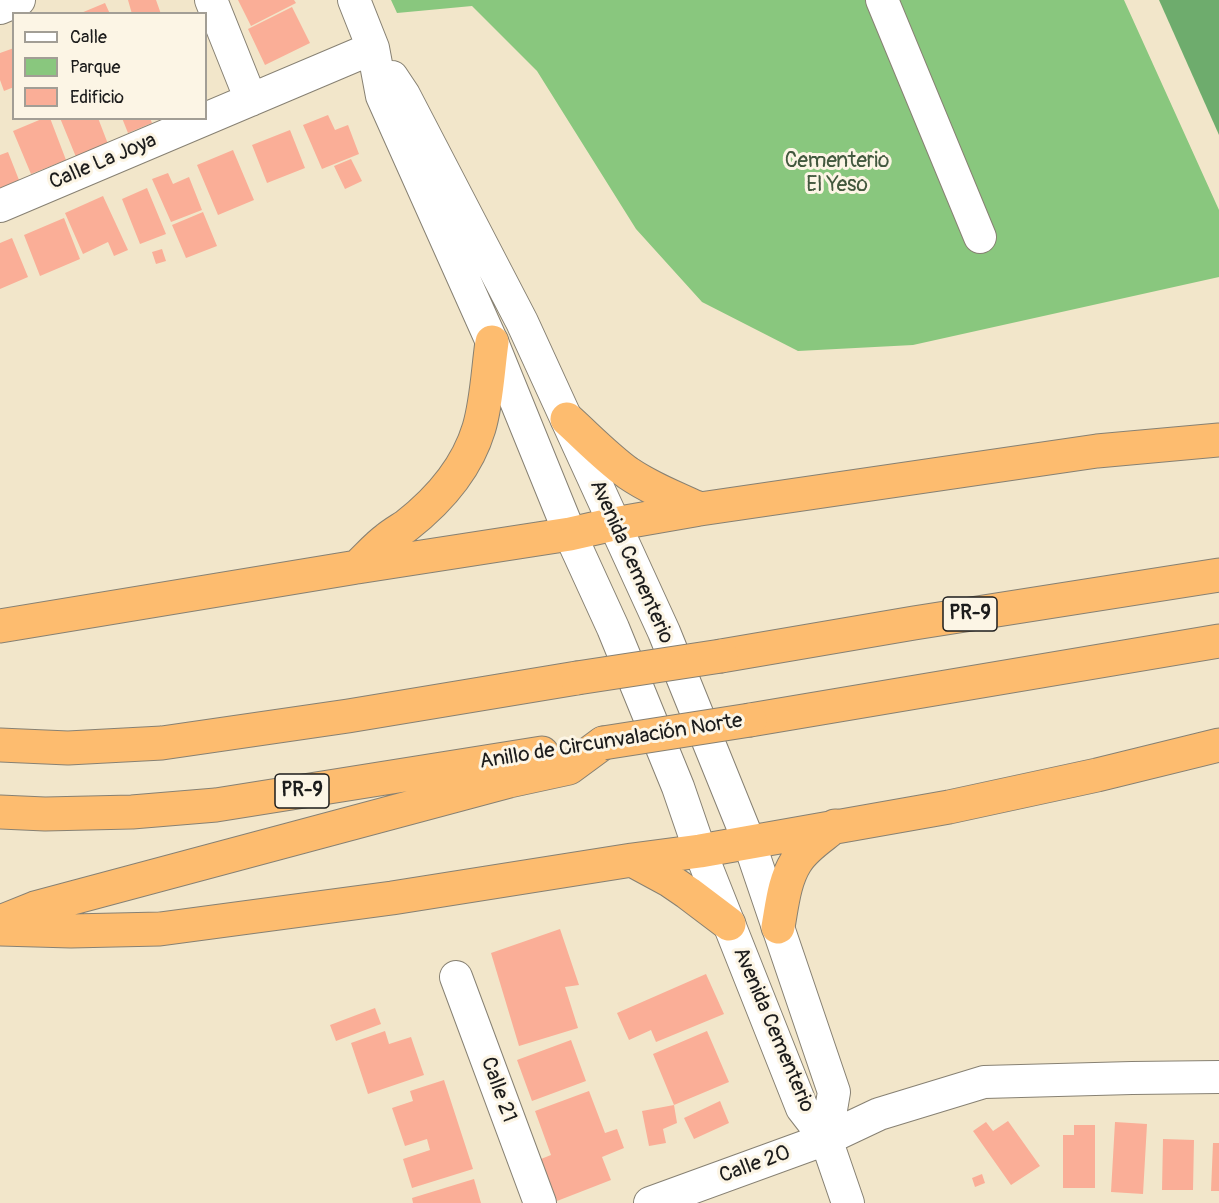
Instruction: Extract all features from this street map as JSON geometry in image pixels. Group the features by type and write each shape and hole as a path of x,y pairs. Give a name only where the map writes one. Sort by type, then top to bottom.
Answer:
{"highway":[{"path":"357,567 386,539 425,510 439,496 466,460 479,429 492,342"},
{"path":"567,419 629,473 700,509"},
{"path":"0,626 570,534 700,509 1097,451 1219,440"},
{"name":"PR-9","path":"0,745 68,748 162,743 348,716 1219,575"},
{"name":"Anillo de Circunvalación Norte","path":"0,812 45,814 132,812 216,805 750,720 1219,641"},
{"path":"0,922 35,908 509,781 569,768 603,743"},
{"path":"0,929 71,931 160,929 392,898 700,851 983,800 1219,745"},
{"path":"778,927 784,891 796,861 808,847 836,826"},
{"path":"632,860 669,880 729,924"}],"street":[{"path":"0,8 19,0"},
{"path":"211,0 251,100"},
{"name":"Avenida Cementerio","path":"354,0 373,48 409,105 522,322 663,632 749,842 834,1092 826,1139"},
{"path":"882,0 980,237"},
{"name":"Calle La Joya","path":"207,119 373,48"},
{"name":"Avenida Cementerio","path":"373,48 382,96 492,342 570,534 618,639 678,787 700,851 802,1108 826,1139"},
{"name":"Calle La Joya","path":"0,206 204,120"},
{"name":"Calle 21","path":"456,977 540,1203"},
{"name":"Calle 20","path":"650,1203 826,1139 879,1113 984,1082 1219,1077"},
{"path":"826,1139 848,1203"}],"green space":[{"name":"Cementerio El Yeso","path":"391,0 1124,0 1219,210 1219,277 913,345 798,351 702,302 636,229 537,71 472,6 397,13"},
{"path":"1159,0 1219,0 1219,135"}],"building":[{"path":"128,0 156,0 160,12 131,12"},
{"path":"238,0 294,0 296,3 251,26"},
{"path":"105,3 109,12 83,12"},
{"path":"292,7 310,43 265,65 248,29"},
{"path":"12,49 12,88 4,91 0,80 0,53"},
{"path":"328,115 335,130 348,125 359,154 322,169 303,125"},
{"path":"39,120 51,120 66,160 31,174 13,131"},
{"path":"61,120 99,120 108,144 76,157"},
{"path":"123,120 151,120 152,123 128,133"},
{"path":"290,130 305,168 267,183 252,145"},
{"path":"233,150 254,200 218,215 197,165"},
{"path":"8,152 19,180 0,188 0,155"},
{"path":"351,159 362,181 345,189 334,166"},
{"path":"168,173 173,184 189,177 202,210 171,222 152,179"},
{"path":"147,188 166,234 140,244 122,199"},
{"path":"103,196 128,250 114,256 108,242 83,254 65,213"},
{"path":"203,212 217,246 186,258 172,225"},
{"path":"64,218 80,259 40,276 24,235"},
{"path":"12,238 28,277 0,289 0,243"},
{"path":"162,249 166,261 156,264 152,252"},
{"path":"560,929 579,985 565,987 578,1028 519,1046 491,953"},
{"path":"706,974 724,1014 656,1042 651,1030 629,1040 617,1013"},
{"path":"375,1008 381,1024 336,1041 330,1025"},
{"path":"385,1031 389,1044 411,1037 424,1075 368,1094 351,1043"},
{"path":"707,1031 729,1082 674,1105 653,1054"},
{"path":"571,1040 586,1081 532,1101 517,1060"},
{"path":"444,1080 473,1169 412,1188 403,1159 430,1150 427,1139 405,1146 392,1108 413,1101 410,1091"},
{"path":"589,1091 605,1133 617,1129 624,1148 602,1157 611,1180 557,1201 541,1159 551,1155 535,1111"},
{"path":"720,1101 729,1123 694,1139 684,1118"},
{"path":"674,1105 677,1123 663,1129 666,1143 649,1146 642,1111"},
{"path":"1008,1121 1040,1166 1011,1185 973,1131 986,1122 993,1131"},
{"path":"1115,1122 1147,1124 1143,1194 1111,1192"},
{"path":"1074,1125 1095,1125 1095,1188 1063,1188 1063,1135 1074,1135"},
{"path":"1163,1139 1194,1140 1193,1190 1162,1190"},
{"path":"1213,1143 1219,1143 1219,1191 1211,1191"},
{"path":"982,1174 985,1183 975,1187 972,1178"},
{"path":"474,1179 481,1203 413,1203 412,1198"}]}
